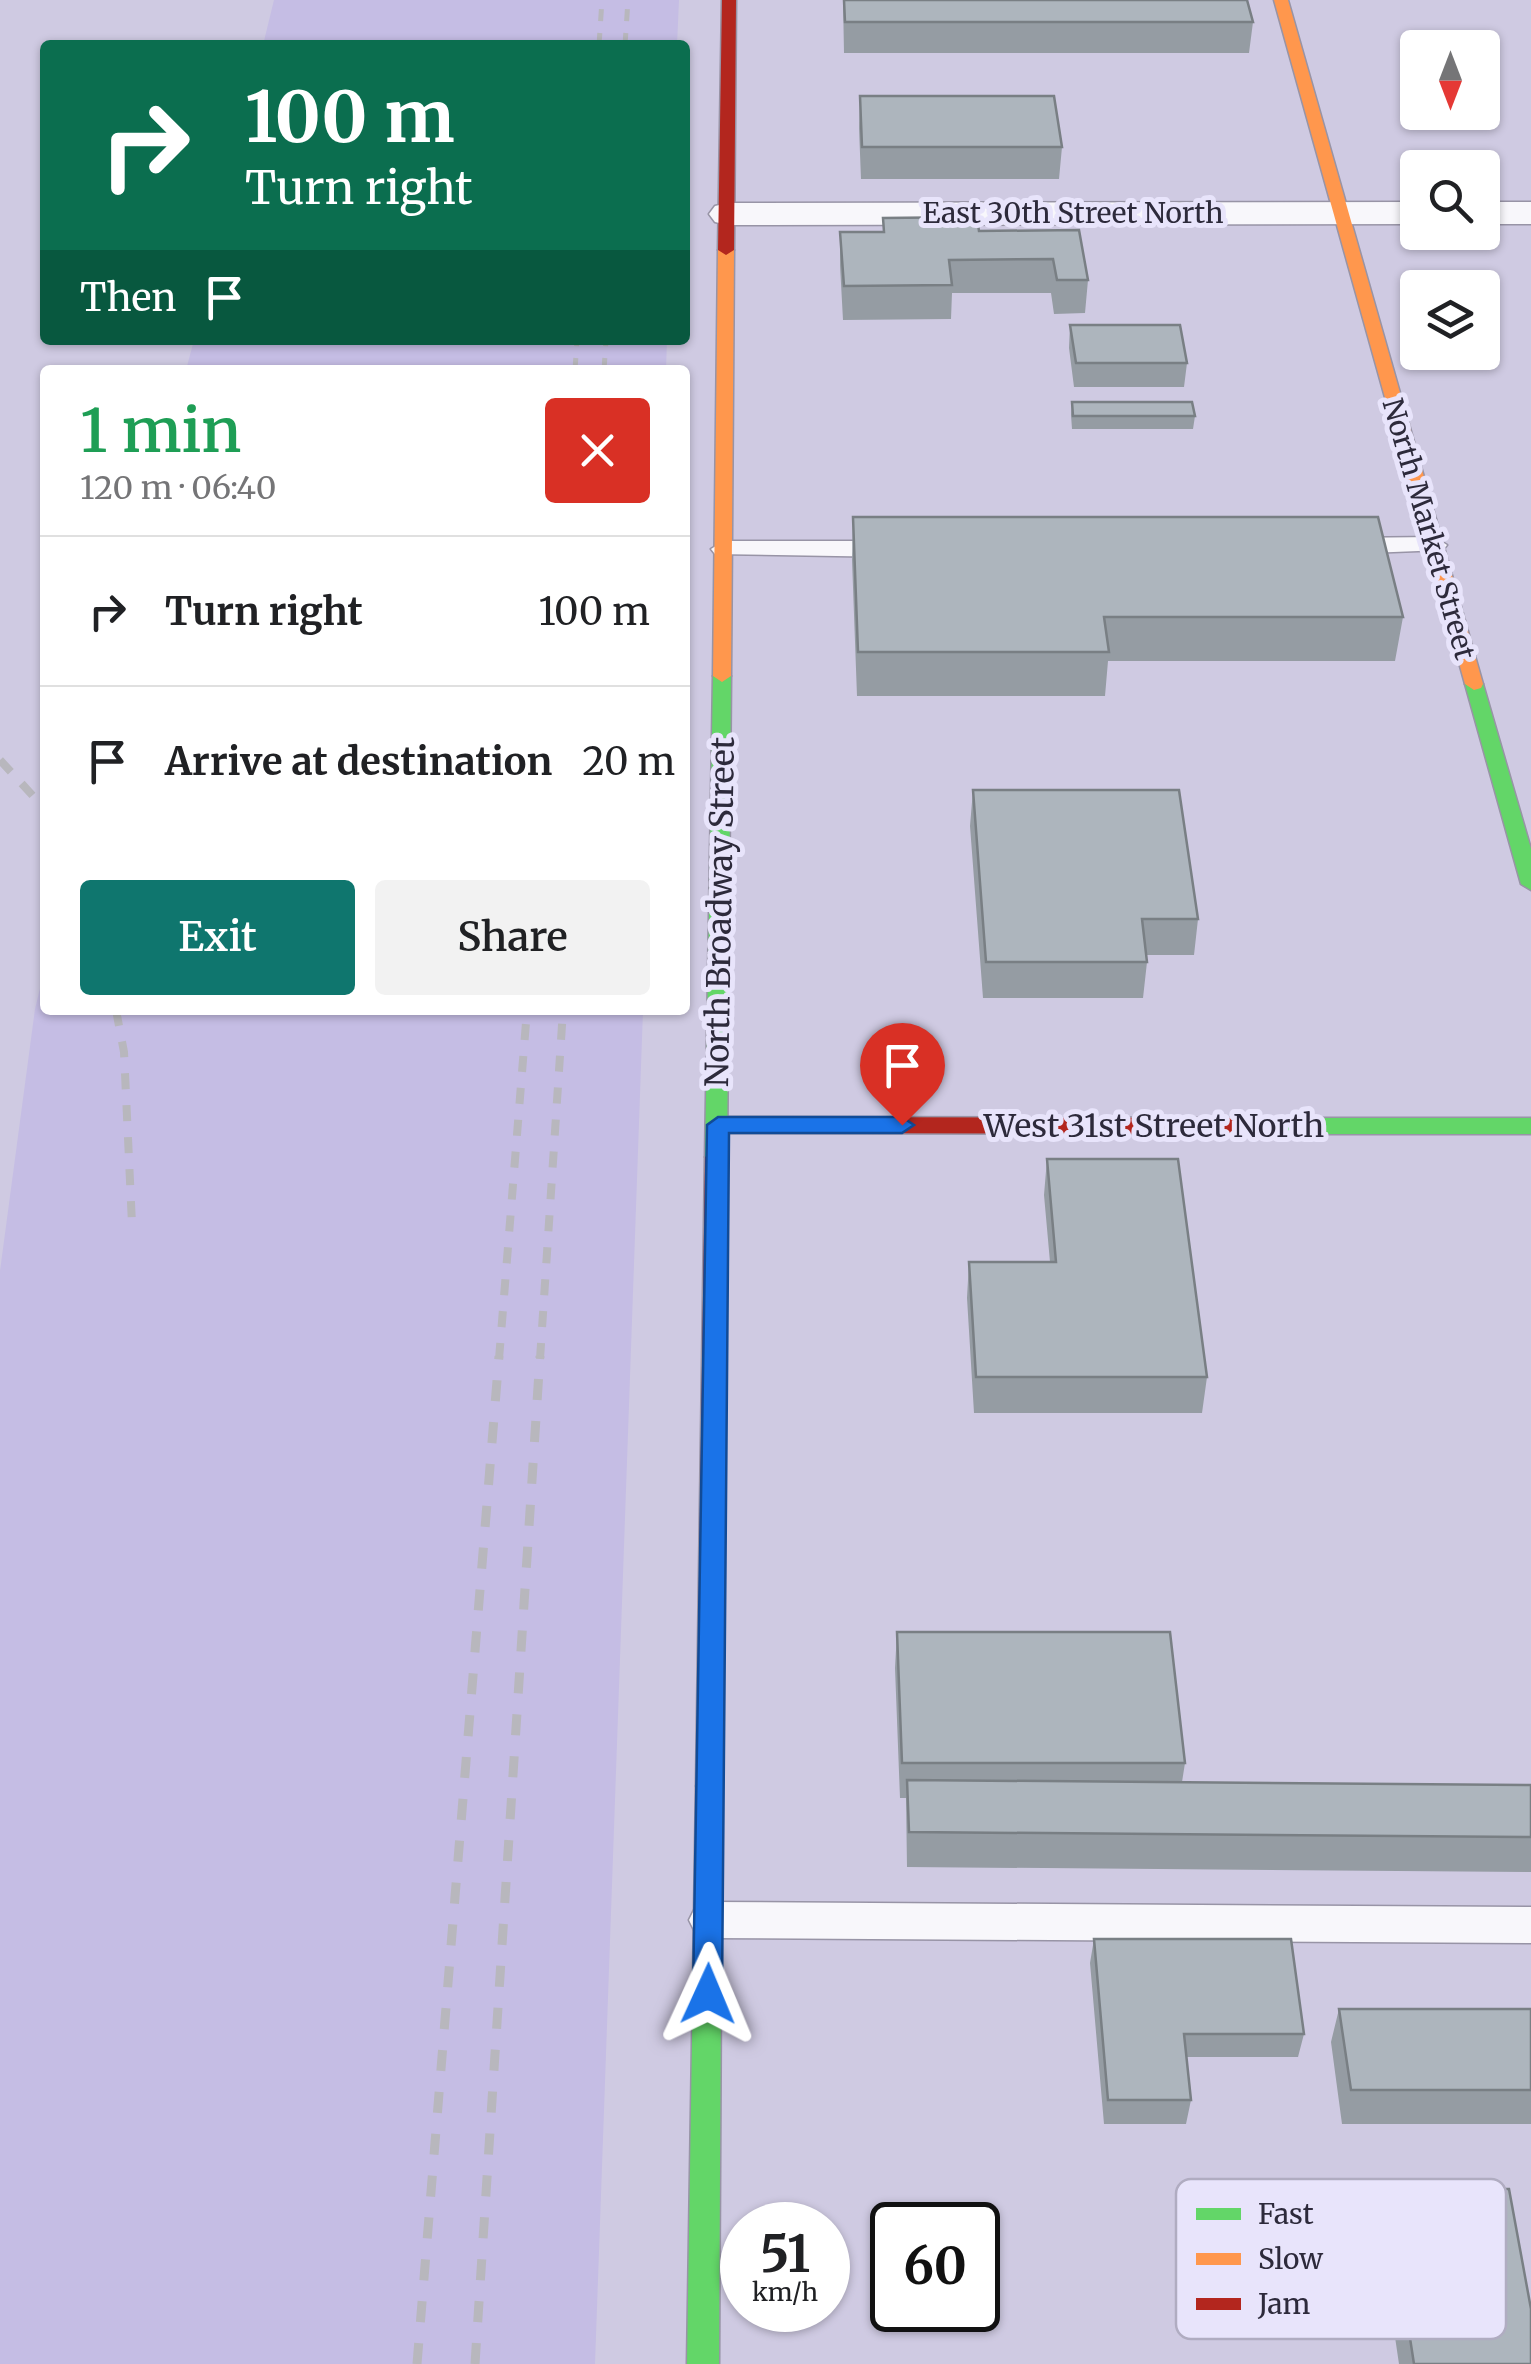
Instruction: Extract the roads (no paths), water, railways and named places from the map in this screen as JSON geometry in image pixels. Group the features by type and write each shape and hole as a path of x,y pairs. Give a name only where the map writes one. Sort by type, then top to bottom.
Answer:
{"main road":[{"name":"North Broadway Street","path":"703,2364 729,0"},
{"name":"North Market Street","path":"1281,0 1338,213 1531,884"},
{"name":"West 31st Street North","path":"718,1125 1531,1126"}],"street":[{"name":"East 30th Street North","path":"728,214 1400,213"},
{"path":"1500,213 1531,214"}],"lane":[{"path":"1316,546 1434,546"},
{"path":"724,549 920,549"},
{"path":"708,1920 1531,1925"}],"railway":[{"path":"599,40 602,0"},
{"path":"625,40 628,0"},
{"path":"575,365 577,345"},
{"path":"604,365 606,345"},
{"path":"0,760 40,804"},
{"path":"117,1015 124,1052 132,1224"},
{"path":"499,1359 527,1015"},
{"path":"540,1359 563,1015"},
{"path":"417,2364 499,1356"},
{"path":"475,2364 540,1356"}]}
